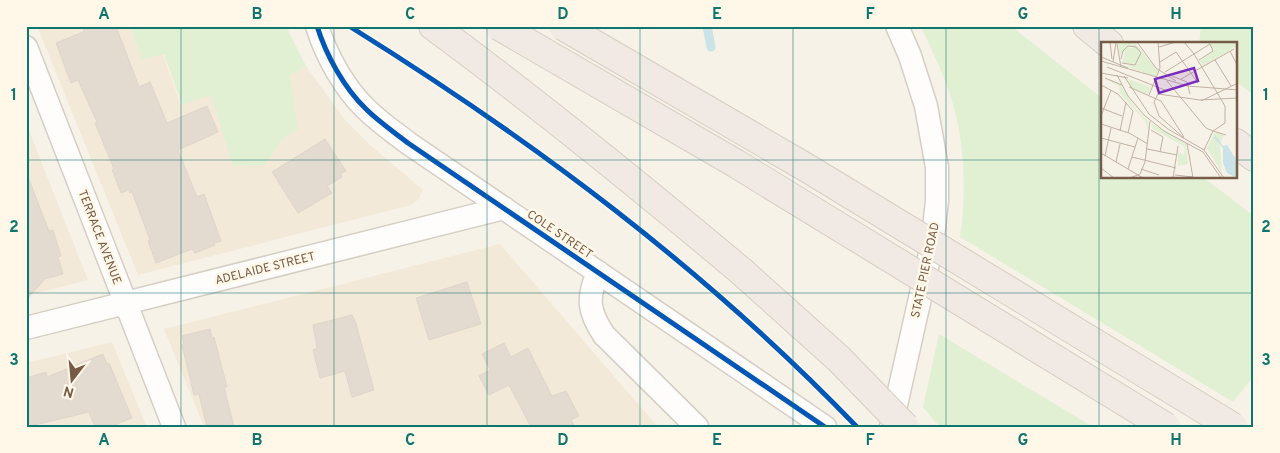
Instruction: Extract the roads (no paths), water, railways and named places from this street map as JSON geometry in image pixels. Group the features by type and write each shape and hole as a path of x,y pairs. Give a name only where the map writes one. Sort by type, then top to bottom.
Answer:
{"highway":[{"path":"433,26 642,188 741,271 839,359 905,427"},
{"path":"499,26 744,168 1166,427"},
{"path":"563,26 806,168 1233,427"},
{"path":"1087,26 1107,42"},
{"path":"1238,145 1254,157"}],"street":[{"name":"COLE STREET","path":"317,26 334,65 343,80 365,108 408,143 598,272 812,423"},
{"name":"STATE PIER ROAD","path":"891,427 932,245 937,202 937,167 926,106 910,56 897,26"},
{"name":"TERRACE AVENUE","path":"26,47 174,427"},
{"name":"ADELAIDE STREET","path":"26,328 504,208"},
{"name":"COLE STREET","path":"598,272 591,293 590,303 595,322 604,334 697,427"}],"waterway":[{"path":"707,26 711,47"}]}
